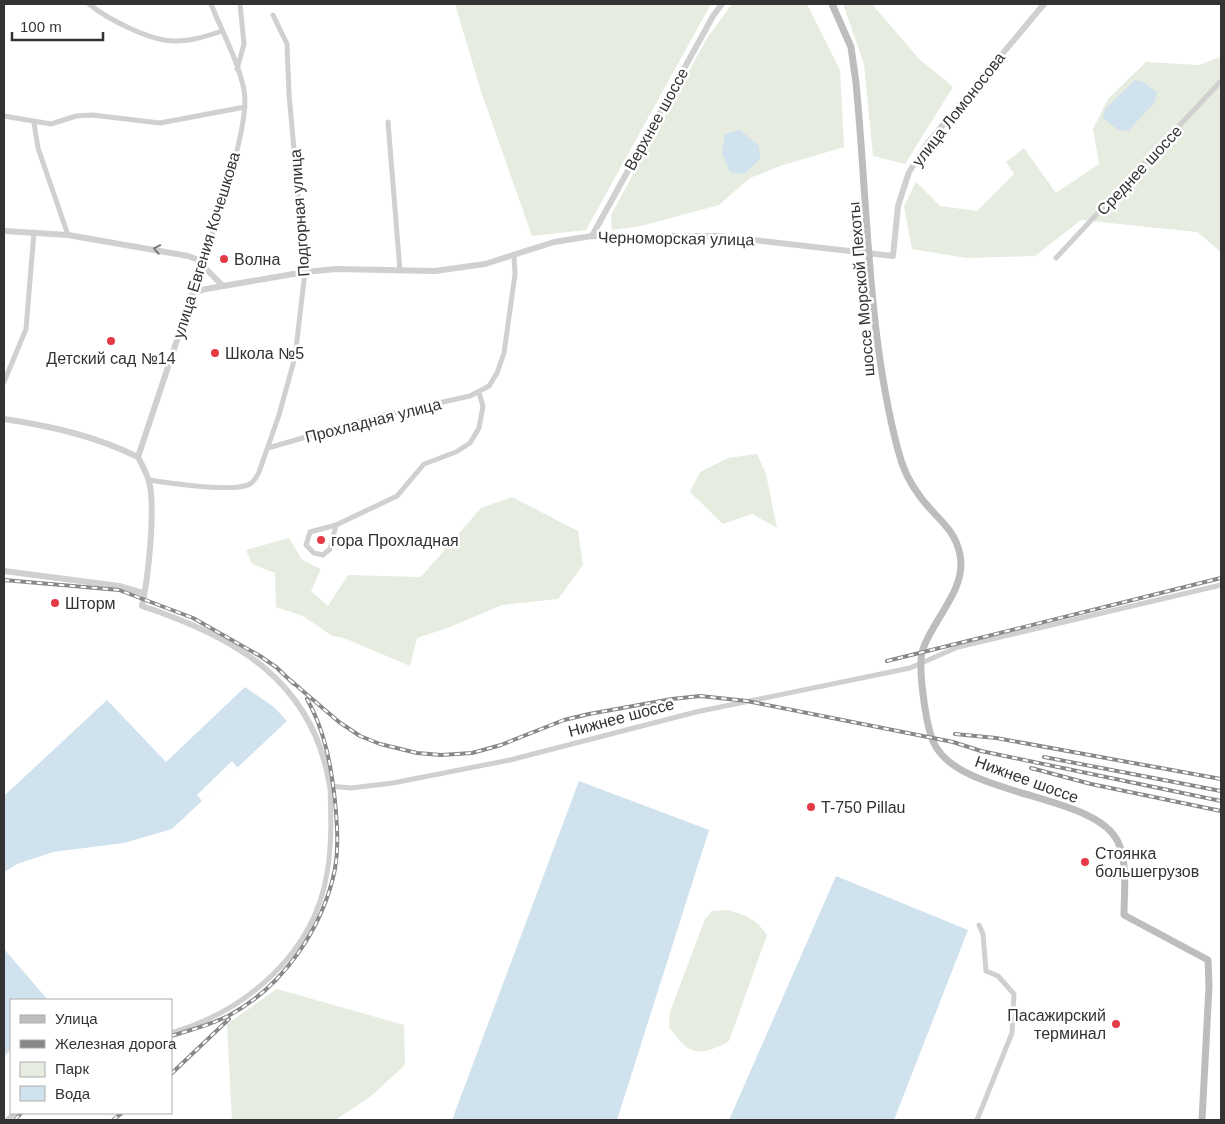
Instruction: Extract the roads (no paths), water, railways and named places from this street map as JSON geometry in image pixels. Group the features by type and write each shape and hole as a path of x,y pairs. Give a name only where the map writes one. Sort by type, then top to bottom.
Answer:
{"main road":[{"name":"шоссе Морской Пехоты","path":"832,4 851,47 862,146 879,360 899,454 908,478 919,496 947,524 956,540 960,556 961,568 957,584 929,636 919,666"},
{"name":"Нижнее шоссе","path":"919,666 932,739 948,762 978,778 1084,814 1109,829 1119,843 1122,854 1125,877 1124,915 1208,960 1209,986 1202,1120"}],"street":[{"path":"89,4 102,14 162,40 196,39 222,32"},
{"name":"улица Евгения Кочешкова","path":"138,457 202,265 235,154 245,108 244,90 237,69 210,4"},
{"path":"237,69 244,44 240,4"},
{"name":"Верхнее шоссе","path":"592,236 704,33 722,4"},
{"name":"улица Ломоносова","path":"893,256 898,206 910,172 927,144 1044,4"},
{"name":"Подгорная улица","path":"149,480 208,486 240,487 249,485 259,472 268,448 295,357 305,272 289,94 287,44 273,14"},
{"name":"Среднее шоссе","path":"1056,258 1221,81"},
{"path":"4,116 34,123 51,124 76,116 92,115 160,123 245,108"},
{"path":"388,122 400,271"},
{"path":"34,123 38,148 68,236"},
{"path":"4,231 68,236 183,254 196,259 223,286"},
{"path":"4,382 26,329 34,232"},
{"name":"Черноморская улица","path":"193,293 305,272 336,269 436,271 485,264 554,242 592,236 718,236 803,244 893,256"},
{"path":"336,525 330,549 323,555 314,554 306,545 310,532 336,525 397,496 424,464 456,452 470,443 479,428 482,413 483,406 479,393 489,386 497,373 504,353 515,274 514,256"},
{"name":"Прохладная улица","path":"268,448 375,417 479,393"},
{"path":"4,420 64,429 114,445 138,457 149,480 151,506 142,606 181,619 228,644 264,667 285,686 314,729 326,763 330,786 331,815 327,875 317,908 306,930 274,976 251,996 218,1016 172,1032"},
{"path":"4,571 120,586 144,593"},
{"name":"Нижнее шоссе","path":"330,786 351,788 393,783 510,760 696,712 919,666 958,647 1221,585"},
{"path":"977,1120 1012,1033 1014,994 998,976 986,971 983,934 979,925"}],"water":[{"path":"1135,80 1143,82 1157,92 1155,102 1128,131 1118,130 1103,118 1105,109"},
{"path":"740,130 759,146 760,159 744,174 730,172 722,153 725,134"},
{"path":"245,687 274,707 287,721 172,829 124,843 53,852 17,864 4,872 4,796 107,700 166,762"},
{"path":"579,781 709,830 617,1120 452,1120"},
{"path":"836,876 968,930 894,1120 729,1120"},
{"path":"4,949 47,999 10,999 10,1050 4,1057"}],"railway":[{"path":"887,661 1221,578"},
{"path":"4,580 119,590 193,618 260,656 276,667 294,684"},
{"path":"290,680 339,722 360,736 380,744 417,753 441,755 472,753 501,745 564,720 672,699 700,696 747,701 953,742 981,751 1221,801"},
{"path":"172,1036 207,1025 228,1016 248,1004 266,989 298,954 321,913 335,869 337,843 335,801 323,736 307,699"},
{"path":"955,734 996,738 1221,779"},
{"path":"1044,757 1221,791"},
{"path":"1031,768 1091,784 1221,811"},
{"path":"172,1073 229,1019"},
{"path":"15,1120 20,1114"},
{"path":"113,1120 121,1114"}],"place":[{"name":"Волна","path":"224,259"},
{"name":"Детский сад №14","path":"111,341"},
{"name":"Школа №5","path":"215,353"},
{"name":"гора Прохладная","path":"321,540"},
{"name":"Шторм","path":"55,603"},
{"name":"T-750 Pillau","path":"811,807"},
{"name":"Стоянка большегрузов","path":"1085,862"},
{"name":"Пасажирский терминал","path":"1116,1024"}]}
